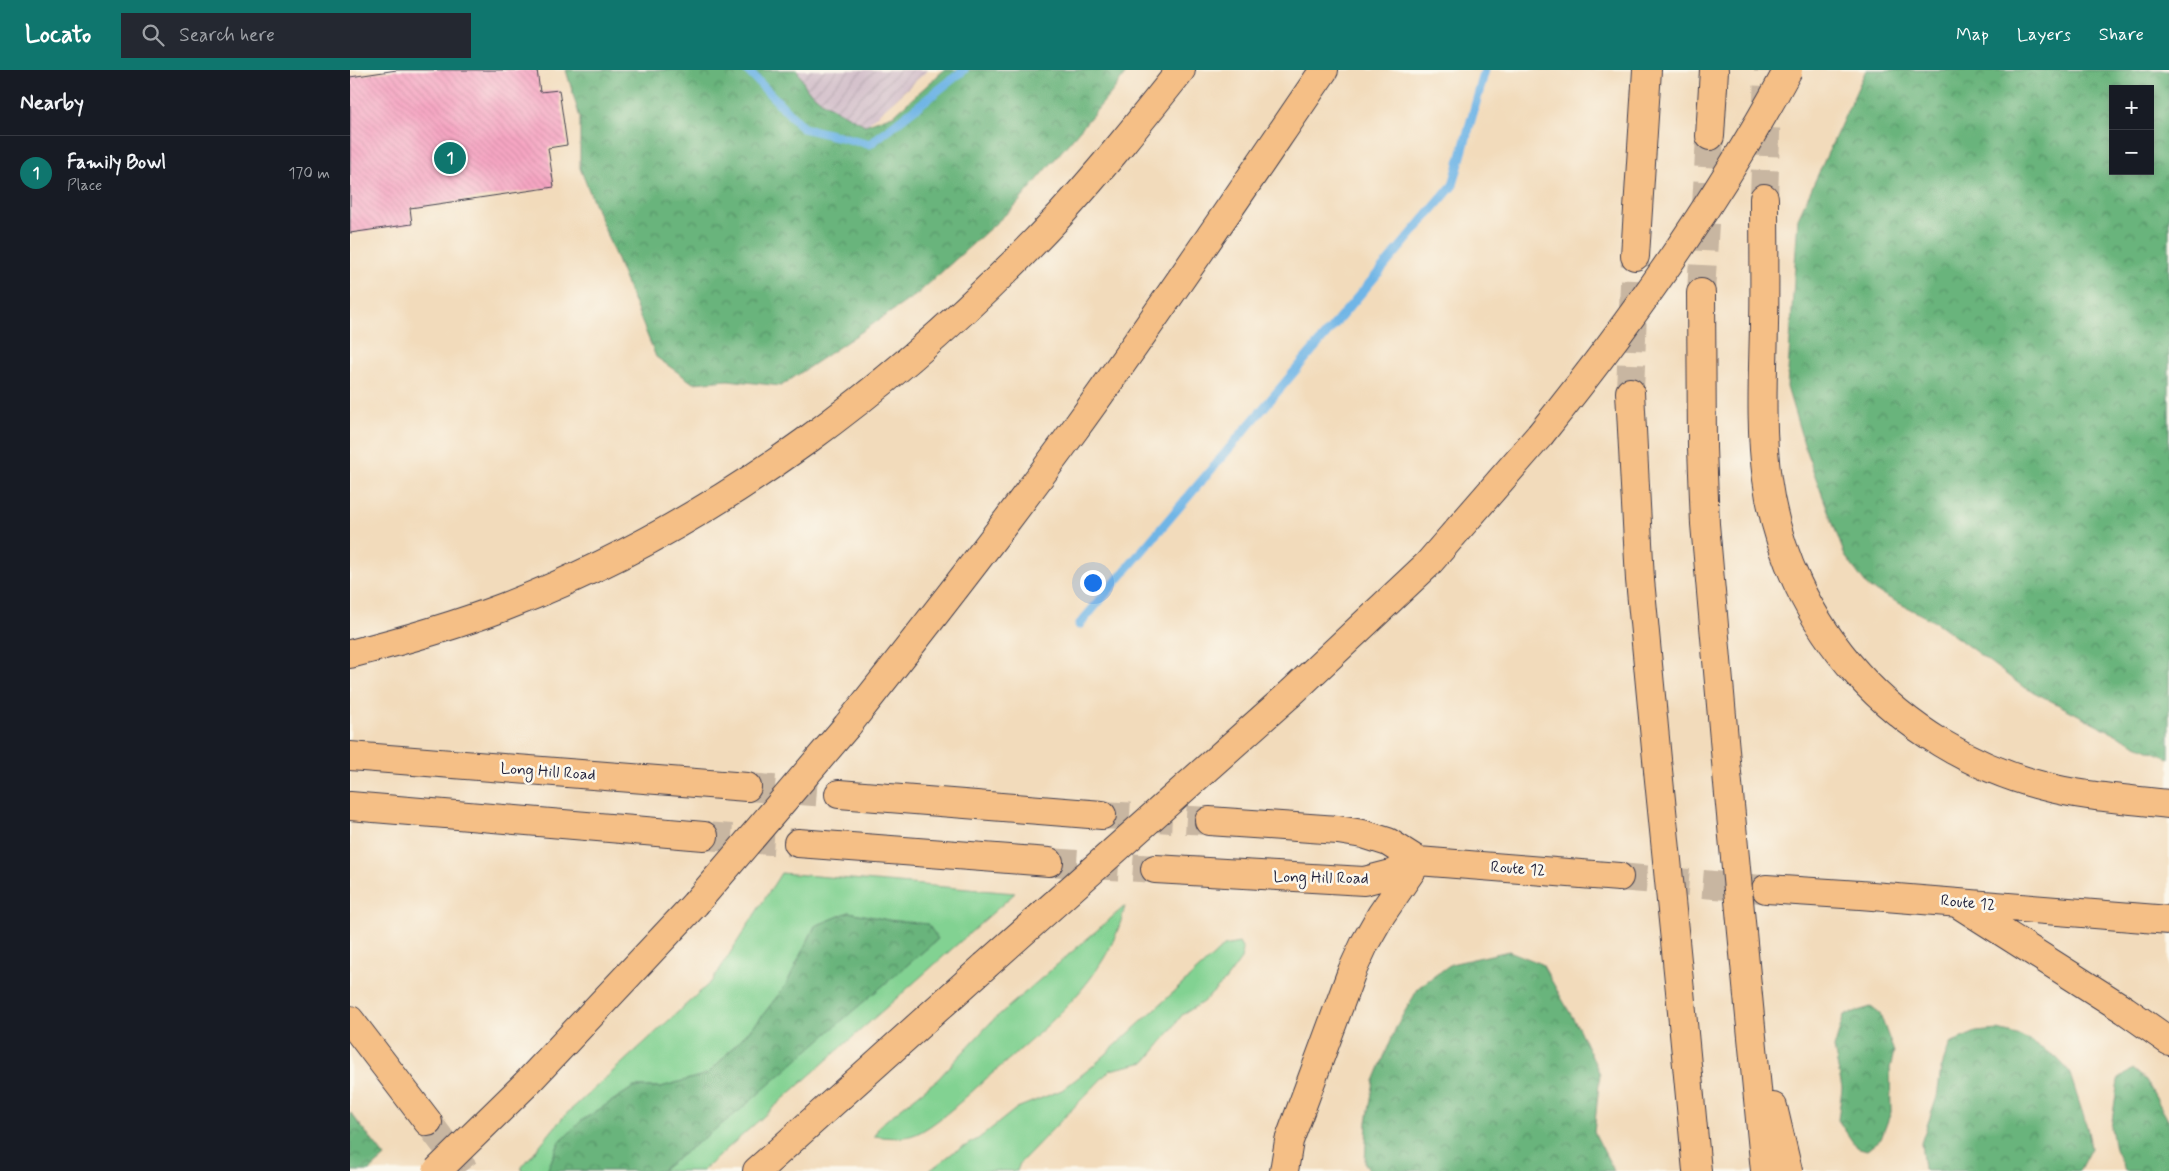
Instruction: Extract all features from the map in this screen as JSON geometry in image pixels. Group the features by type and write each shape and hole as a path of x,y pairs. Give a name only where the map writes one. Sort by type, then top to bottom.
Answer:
{"highway":[{"path":"350,654 455,624 554,586 675,526 716,502 775,462 900,367 979,296 1063,212 1114,153 1181,70"},
{"path":"437,1171 526,1084 695,904 847,726 1076,428 1324,70"},
{"path":"1635,256 1647,70"},
{"path":"1710,136 1714,70"},
{"path":"757,1171 1290,694 1427,565 1540,436 1637,309 1731,169 1788,70"},
{"path":"1764,198 1762,421 1767,484 1778,530 1789,564 1806,603 1822,629 1844,660 1885,703 1924,733 1959,754 1998,772 2042,786 2077,793 2169,804"},
{"path":"1701,293 1702,448 1705,524 1765,1171"},
{"path":"1630,392 1640,580 1697,1171"},
{"name":"Long Hill Road","path":"350,756 747,787"},
{"path":"839,794 1102,815"},
{"path":"350,806 704,836"},
{"path":"1209,821 1338,830 1363,834 1388,842 1418,861 1381,915 1357,959 1289,1141 1284,1171"},
{"path":"798,843 1049,862"},
{"name":"Long Hill Road","path":"1155,869 1364,881 1386,876 1418,861"},
{"name":"Route 12","path":"1418,861 1619,876"},
{"name":"Route 12","path":"1766,890 1956,902 2169,920"},
{"path":"1956,902 2125,1010 2169,1041"},
{"path":"350,1020 428,1122"},
{"path":"1752,1038 1767,1083 1788,1171"},
{"path":"1264,1171 1289,1141"}],"shaded area":[{"path":"793,70 928,70 865,126 824,103 807,89"}],"green space":[{"path":"566,70 797,70 807,89 824,103 865,125 895,114 944,70 1128,70 1112,92 1016,205 916,295 781,386 728,380 693,383 656,357 580,168 580,118"},
{"path":"1866,70 2169,70 2169,758 2137,745 2022,686 1937,623 1868,587 1845,556 1807,454 1787,387 1798,218"},
{"path":"781,873 1015,893 702,1171 661,1171 938,939 888,920 849,912 815,926 786,985 759,1020 708,1074 661,1087 634,1087 581,1121 559,1143 547,1171 521,1171 522,1167 564,1116 713,980"},
{"path":"1125,906 1117,933 1104,958 1089,981 1050,1023 930,1126 910,1136 892,1138 874,1136 880,1125 938,1079 992,1021"},
{"path":"849,912 888,920 928,924 938,939 739,1111 661,1171 547,1171 559,1143 581,1121 634,1087 661,1087 708,1074 759,1020 786,985 815,926"},
{"path":"1239,943 1243,950 1241,959 1225,981 1203,1002 1182,1015 1145,1062 1110,1070 1020,1163 1017,1171 929,1171 954,1152 978,1139 1017,1108 1062,1090 1093,1066 1224,946"},
{"path":"1509,951 1542,964 1578,1027 1600,1074 1594,1132 1614,1171 1369,1171 1365,1163 1367,1122 1374,1081 1397,1025 1419,987 1451,964"},
{"path":"1871,1007 1880,1014 1894,1052 1890,1068 1891,1112 1881,1139 1867,1150 1856,1147 1838,1120 1842,1088 1834,1048 1844,1015"},
{"path":"1998,1030 2021,1036 2056,1057 2069,1071 2088,1130 2091,1148 2079,1171 1926,1171 1924,1169 1921,1143 1937,1097 1941,1069 1950,1043 1976,1032"},
{"path":"2133,1069 2146,1080 2169,1122 2169,1171 2125,1171 2115,1149 2111,1128 2118,1080"},
{"path":"350,1112 385,1157 369,1171 350,1171"}],"building":[{"path":"397,70 537,70 540,92 559,90 567,145 548,148 554,187 410,208 412,224 350,233 350,77"}],"waterway":[{"path":"747,70 803,128 870,144 964,70"},
{"path":"1079,625 1453,185 1485,70"}],"tunnel":[{"path":"1764,198 1768,70"},
{"path":"1701,293 1710,136"},
{"path":"1630,392 1635,256"},
{"path":"747,787 839,794"},
{"path":"1102,815 1209,821"},
{"path":"704,836 798,843"},
{"path":"1049,862 1155,869"},
{"path":"1619,877 1762,889"},
{"path":"428,1122 465,1171"}],"place":[{"name":"Family Bowl","path":"450,158"}]}
